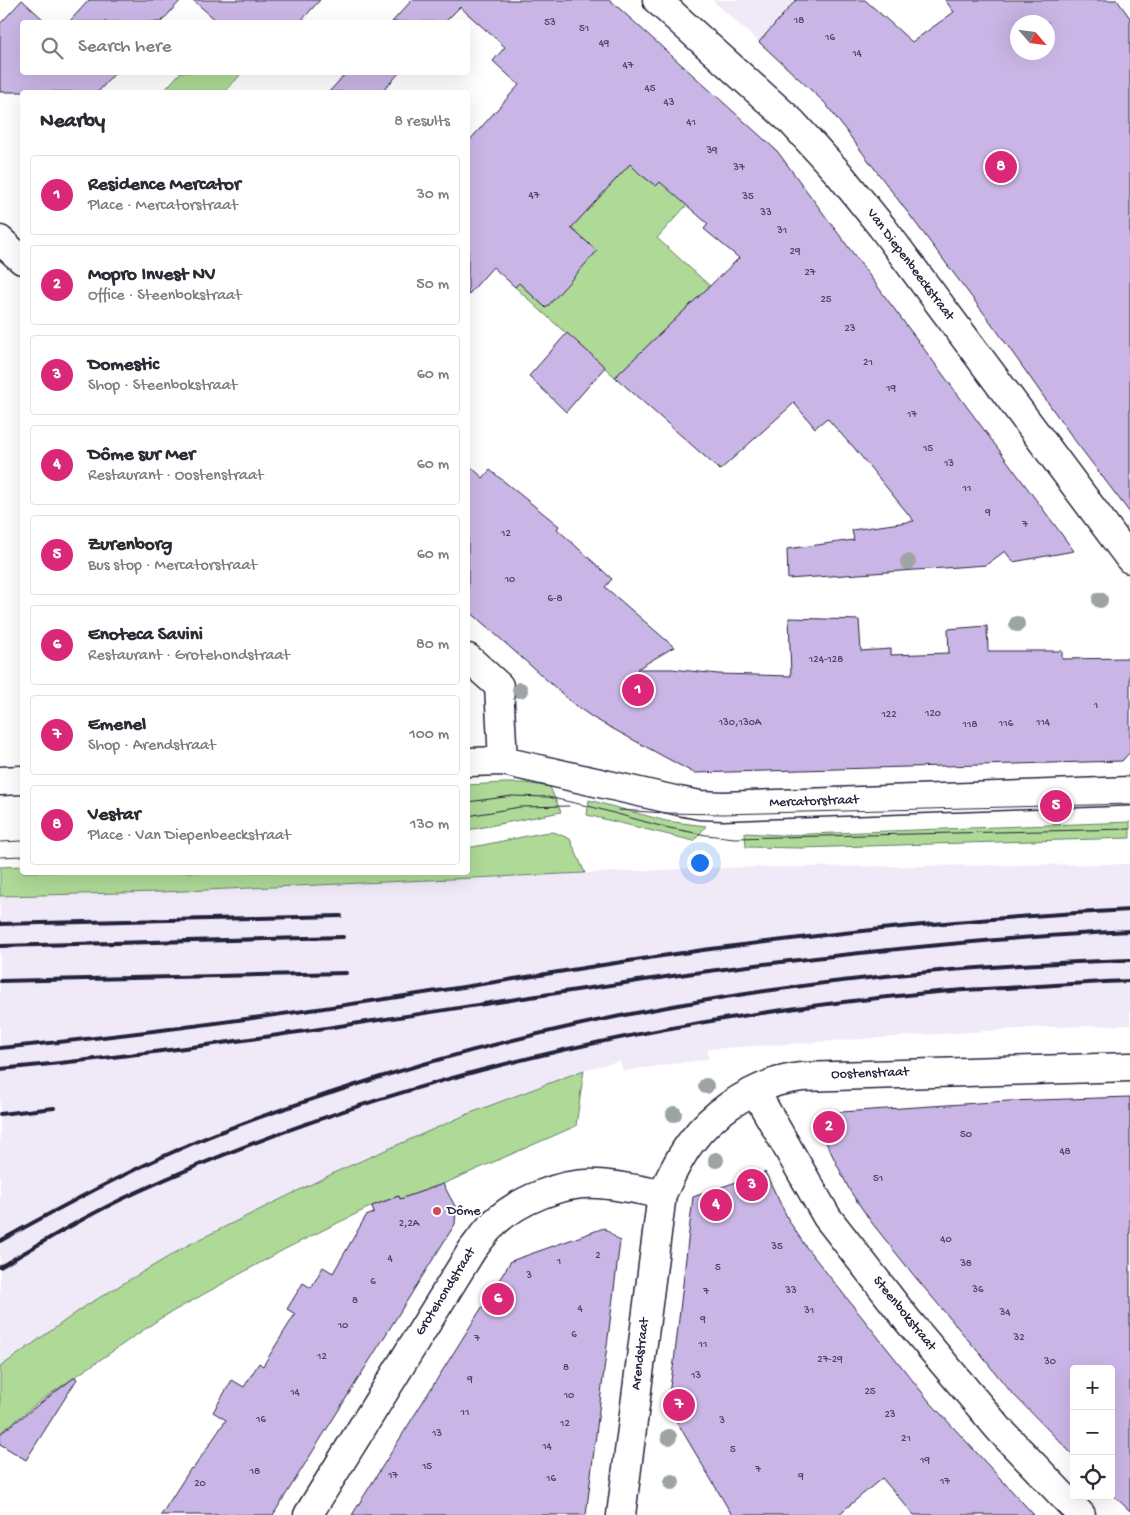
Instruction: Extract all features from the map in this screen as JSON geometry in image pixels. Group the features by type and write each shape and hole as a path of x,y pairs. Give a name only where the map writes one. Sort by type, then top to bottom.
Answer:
{"street":[{"name":"Van Diepenbeeckstraat","path":"658,0 792,122 840,175 882,227 1130,559"},
{"path":"0,240 20,258"},
{"path":"470,660 499,686 503,760"},
{"name":"Mercatorstraat","path":"470,762 503,760 679,802 723,806 1130,790"},
{"path":"0,781 20,780"},
{"name":"Oostenstraat","path":"662,1194 692,1140 716,1114 755,1091 776,1082 802,1076 1130,1067"},
{"name":"Steenbokstraat","path":"755,1091 827,1216 908,1321 999,1429 1081,1515"},
{"name":"Grotehondstraat","path":"308,1515 472,1250 494,1223 528,1200 565,1187 581,1184 596,1184 662,1194"},
{"name":"Arendstraat","path":"621,1515 662,1194"}],"shaded area":[{"path":"712,0 796,0 759,42"},
{"path":"1130,864 1130,1025 1048,1027 708,1049 708,1059 623,1071 620,1061 584,1070 468,1114 338,1171 190,1244 87,1305 0,1367 0,896 161,892 703,868"}],"green space":[{"path":"178,75 240,75 227,90 165,90"},
{"path":"630,164 656,186 671,172 704,186 657,238 710,286 615,377 515,287 519,283 544,306 597,251 571,228"},
{"path":"525,783 550,787 561,812 470,830 470,785"},
{"path":"589,800 666,821 706,826 694,841 587,815"},
{"path":"1130,822 1130,838 801,848 746,847 745,833 782,835"},
{"path":"554,832 570,839 585,873 161,892 0,896 0,867 20,866 20,875 470,875 470,848"},
{"path":"584,1070 576,1126 443,1184 400,1199 398,1196 372,1206 285,1249 161,1318 43,1399 0,1433 0,1367 87,1305 190,1244 338,1171 468,1114"}],"building":[{"path":"22,0 44,20 20,20 20,75 113,75 100,90 20,90 20,92 0,92 0,24"},
{"path":"89,0 181,0 163,20 71,20"},
{"path":"193,0 320,0 302,20 216,20"},
{"path":"412,0 610,0 777,151 1074,551 1013,562 1005,551 986,565 788,579 787,549 854,540 852,530 914,521 851,444 827,418 815,428 794,403 720,470 615,377 739,258 704,229 708,224 660,182 656,186 630,164 571,228 597,251 546,308 519,283 515,287 493,267 470,293 470,140 519,85 493,61 505,47 460,7 447,20 394,20"},
{"path":"796,0 865,0 912,42 954,12 945,0 1117,0 1130,18 1130,513 1073,438 995,328 825,103 759,42"},
{"path":"344,75 397,75 384,90 331,90"},
{"path":"567,333 605,367 566,412 529,376"},
{"path":"470,466 483,478 490,470 559,526 557,529 612,579 605,587 674,647 637,669 672,669 718,674 791,676 789,618 859,620 861,651 891,649 891,655 949,653 948,629 987,626 988,651 1062,651 1062,659 1130,658 1130,752 1122,761 694,773 595,719 576,706 470,612"},
{"path":"1130,1097 1130,1511 1115,1497 1115,1365 1070,1365 1070,1452 1010,1391 872,1223 850,1191 818,1126 826,1113 1008,1101"},
{"path":"765,1172 789,1221 806,1247 929,1401 1034,1515 914,1515 882,1478 838,1515 732,1515 667,1405 674,1362 693,1197"},
{"path":"443,1184 456,1208 455,1224 273,1515 161,1515 191,1468 193,1469 226,1420 213,1412 232,1380 244,1387 259,1363 263,1366 295,1314 287,1309 303,1283 311,1288 323,1267 333,1273 366,1216 374,1213 372,1206 399,1196 400,1199"},
{"path":"604,1228 620,1241 586,1515 352,1515 511,1261"},
{"path":"75,1377 77,1379 26,1460 0,1444 0,1434"}],"tram line":[{"path":"470,802 512,796 548,797 664,827 735,838 1130,829"},
{"path":"619,810 723,814 1130,804"},
{"path":"470,816 520,807 569,806"},
{"path":"0,842 20,841"},
{"path":"0,857 20,856"}],"railway":[{"path":"0,1048 133,1034 267,1016 756,943 969,921 1130,910"},
{"path":"0,924 341,916"},
{"path":"0,1069 89,1060 266,1037 620,983 761,964 971,942 1130,931"},
{"path":"0,946 343,937"},
{"path":"0,1241 129,1172 233,1127 334,1092 431,1062 528,1036 627,1015 727,997 827,983 1029,964 1130,960"},
{"path":"0,981 346,973"},
{"path":"0,1267 118,1201 228,1153 323,1118 420,1087 518,1061 716,1020 817,1005 917,994 1130,981"},
{"path":"0,1114 54,1108"}],"place":[{"name":"Vestar","path":"1001,167"},
{"name":"Residence Mercator","path":"638,690"},
{"name":"Zurenborg","path":"1056,806"},
{"name":"Mopro Invest NV","path":"829,1127"},
{"name":"Domestic","path":"752,1185"},
{"name":"Dôme sur Mer","path":"716,1205"},
{"name":"Dôme","path":"437,1211"},
{"name":"Enoteca Savini","path":"498,1299"},
{"name":"Emenel","path":"679,1405"}]}
